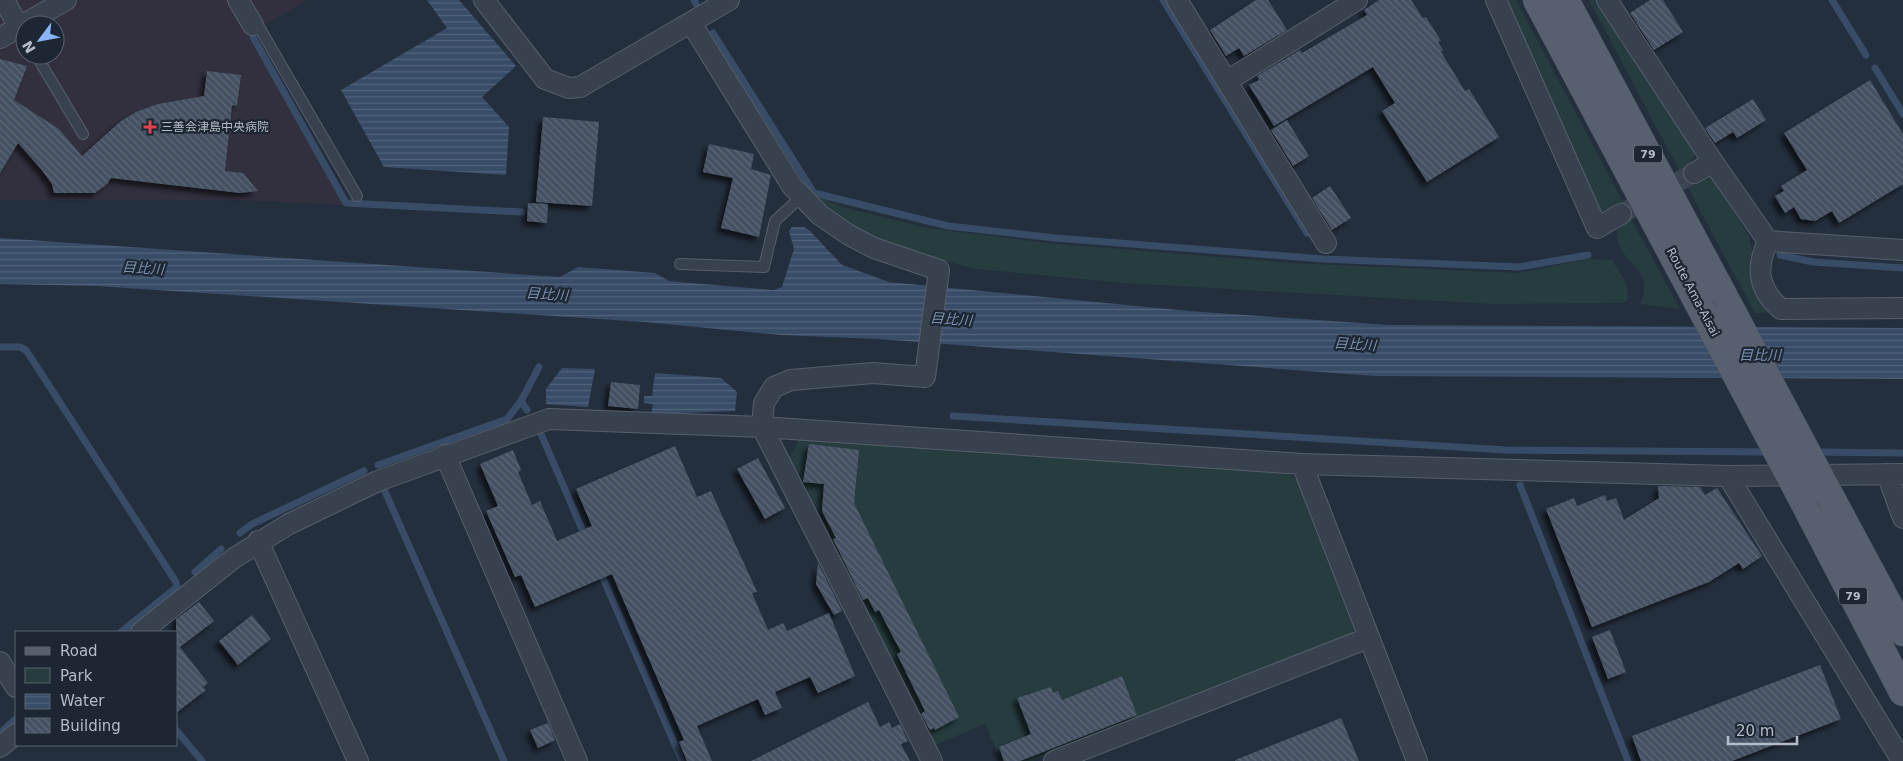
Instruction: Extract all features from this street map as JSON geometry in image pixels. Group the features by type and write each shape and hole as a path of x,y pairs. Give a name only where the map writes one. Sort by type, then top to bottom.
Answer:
{"main road":[{"name":"Route Ama-Aisai","path":"1537,0 1903,692"},
{"name":"Route Ama-Aisai","path":"1565,0 1903,632"}],"street":[{"path":"4,0 15,20"},
{"path":"45,15 66,0"},
{"path":"238,0 253,26"},
{"path":"484,0 545,79 569,88 580,87 729,0"},
{"path":"1177,0 1326,243"},
{"path":"1227,81 1357,0"},
{"path":"1496,0 1597,228 1622,214"},
{"path":"1607,0 1713,162 1768,241"},
{"path":"691,23 792,186 820,214 849,235 874,248 940,270 929,359 925,376 873,373 791,380 774,387 764,403 762,427 932,761"},
{"path":"0,38 15,34"},
{"path":"1694,173 1713,162"},
{"path":"1768,241 1903,250"},
{"path":"1768,241 1760,258 1759,271 1770,300 1781,309 1903,308"},
{"path":"142,631 258,541 378,481 549,418 762,427 1302,464 1728,476 1895,474 1903,518"},
{"path":"445,455 577,761"},
{"path":"1302,464 1417,761"},
{"path":"1728,476 1902,761"},
{"path":"258,541 358,761"},
{"path":"1054,761 1368,638"},
{"path":"0,662 15,685"},
{"path":"0,747 15,735"}],"lane":[{"path":"253,26 259,27 357,196"},
{"path":"42,65 83,134"},
{"path":"680,264 764,267 775,221 802,196"}],"shaded area":[{"name":"三善会津島中央病院","path":"0,0 307,0 247,35 345,205 235,200 0,200"}],"green space":[{"path":"1507,0 1516,0 1624,204 1600,211"},
{"path":"1589,0 1600,0 1698,151 1686,167 1679,170"},
{"path":"1712,176 1749,236 1755,261 1777,312 1755,313 1687,186"},
{"path":"816,196 842,207 928,228 1048,243 1292,263 1519,273 1589,259 1612,260 1624,280 1628,296 1627,301 1620,303 1491,304 1124,283 976,269 918,254 880,241 854,228 814,200"},
{"path":"1630,217 1680,309 1640,304 1644,291 1643,281 1640,273 1618,243 1617,231"},
{"path":"800,438 1286,472 1297,480 1354,628 1350,636 1033,761 1001,761 985,724 935,745 789,458"}],"water":[{"path":"427,0 459,0 516,66 482,97 509,127 506,175 384,167 341,90 447,28"},
{"name":"目比川","path":"792,227 804,227 810,231 842,265 889,282 1188,311 1389,325 1903,328 1903,379 1375,376 878,339 781,335 645,322 96,286 0,284 0,238 560,277 578,267 655,273 669,281 774,290 782,287 794,249 789,231"},
{"path":"562,368 595,369 588,407 546,404 546,389"},
{"path":"655,373 721,378 737,392 735,411 651,414 653,404 644,403 644,396 652,396"}],"building":[{"path":"1256,0 1268,0 1287,30 1244,56 1239,48 1226,56 1210,30"},
{"path":"1379,0 1411,0 1423,18 1426,17 1441,41 1438,42 1443,50 1441,52 1465,91 1469,89 1499,137 1427,182 1382,111 1395,103 1373,67 1274,126 1249,85 1259,80 1257,76 1300,50 1302,53 1367,15 1364,10"},
{"path":"1650,0 1663,0 1683,32 1654,50 1630,13"},
{"path":"0,59 15,63 15,65 27,66 14,100 59,129 82,156 121,121 136,112 158,104 204,96 207,71 241,75 237,106 232,105 225,171 243,173 258,191 240,193 111,178 107,184 95,193 54,193 52,184 18,143 0,173"},
{"path":"1870,80 1903,134 1903,184 1839,223 1832,211 1815,221 1801,219 1794,207 1785,213 1775,196 1784,191 1781,186 1807,170 1784,133"},
{"path":"1753,99 1766,120 1737,138 1733,132 1715,143 1705,128"},
{"path":"543,117 599,122 592,206 536,202"},
{"path":"1287,120 1309,156 1293,166 1271,130"},
{"path":"709,144 754,154 751,169 771,175 759,237 721,228 733,178 703,172"},
{"path":"1330,186 1351,218 1332,230 1312,198"},
{"path":"528,203 548,204 547,223 527,221"},
{"path":"611,382 640,385 638,409 608,406"},
{"path":"809,444 859,450 854,503 959,717 935,730 934,728 930,730 921,714 925,711 897,654 901,652 879,610 875,612 868,598 863,600 833,539 836,538 822,511 824,484 803,482"},
{"path":"675,446 697,497 711,491 757,592 752,593 768,630 783,623 787,631 829,613 855,676 818,693 810,677 775,692 782,708 765,715 758,699 697,726 712,761 687,761 679,742 684,740 612,574 535,607 521,575 515,577 486,511 498,506 480,464 513,450 521,470 518,472 532,505 540,501 557,541 592,526 576,489"},
{"path":"758,458 785,508 765,519 737,469"},
{"path":"1658,486 1700,487 1705,495 1717,488 1762,556 1743,569 1739,563 1709,582 1592,627 1546,509 1574,498 1577,506 1605,495 1607,501 1616,498 1624,520 1659,498"},
{"path":"818,563 842,611 834,615 816,584"},
{"path":"199,602 214,621 180,647 208,683 203,687 206,690 178,711 178,631 176,631 176,619"},
{"path":"252,615 271,639 238,665 219,641"},
{"path":"1610,630 1626,672 1608,679 1592,637"},
{"path":"1820,665 1841,719 1732,761 1641,761 1632,736"},
{"path":"1122,676 1137,715 1020,761 1004,761 999,747 1031,734 1017,698 1051,687 1053,693 1058,691 1062,700"},
{"path":"868,702 880,727 889,722 892,728 900,724 908,741 901,744 910,761 751,761"},
{"path":"1341,718 1359,761 1235,761 1235,760"},
{"path":"548,723 555,740 538,748 530,730"}],"waterway":[{"path":"694,0 696,4"},
{"path":"1163,0 1307,233"},
{"path":"1832,0 1866,55"},
{"path":"713,33 814,193 948,226 1055,238 1323,259 1519,267 1588,255"},
{"path":"253,37 346,203 522,212"},
{"path":"1875,68 1903,114"},
{"path":"1780,255 1813,262 1903,268"},
{"path":"0,347 20,347 26,350 176,582 177,587 122,631"},
{"path":"378,465 507,419 521,401 539,367"},
{"path":"521,401 527,410"},
{"path":"953,416 1506,450 1769,452"},
{"path":"541,434 586,538"},
{"path":"1815,452 1903,453"},
{"path":"240,533 252,524 364,471"},
{"path":"1520,485 1628,761"},
{"path":"383,487 504,761"},
{"path":"195,572 221,549"},
{"path":"600,571 682,761"},
{"path":"0,733 15,720"},
{"path":"178,732 202,761"}],"tunnel":[{"path":"1621,214 1694,173"}],"place":[{"name":"三善会津島中央病院","path":"150,127"}]}
